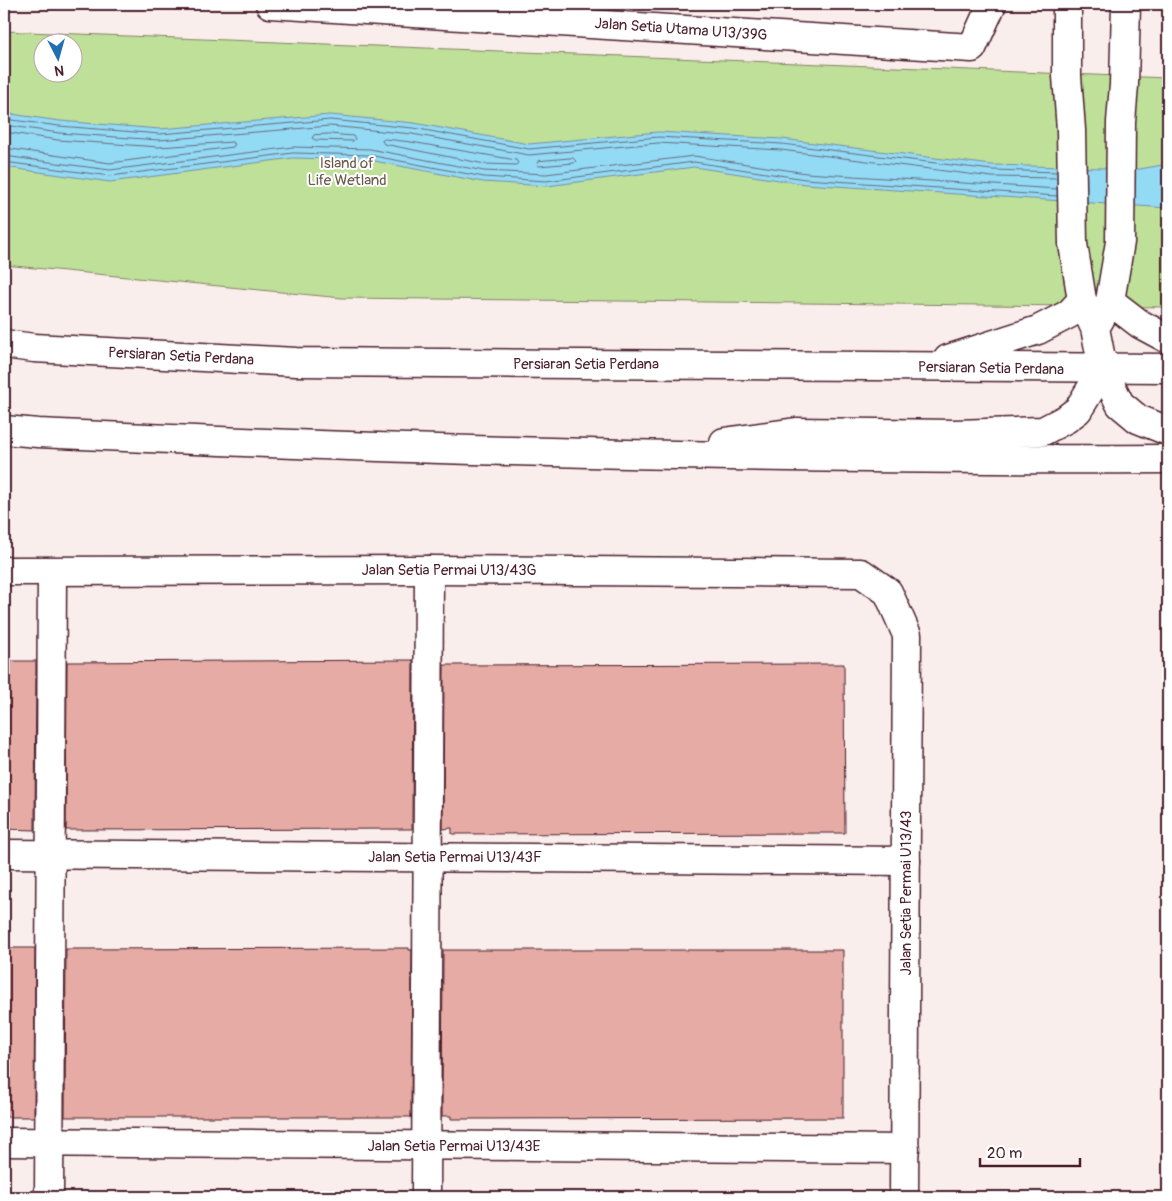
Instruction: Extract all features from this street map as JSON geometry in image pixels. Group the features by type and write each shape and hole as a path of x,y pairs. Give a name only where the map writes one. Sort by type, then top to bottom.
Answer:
{"street":[{"name":"Jalan Setia Utama U13/39G","path":"270,4 498,11 972,48 992,4"},
{"path":"1067,4 1067,76 1071,130 1073,244 1082,300 1095,328 1102,369 1120,404 1138,419 1168,430"},
{"path":"1095,328 1110,300 1120,242 1121,122 1126,4"},
{"path":"926,367 1038,330 1069,314 1082,300"},
{"path":"1110,300 1140,324 1168,339"},
{"name":"Persiaran Setia Perdana","path":"4,344 34,348 296,362 1168,368"},
{"path":"4,350 34,348"},
{"path":"621,455 796,432 956,434 1043,431 1066,419 1078,410 1102,369"},
{"path":"4,430 246,443 621,455 1168,459"},
{"path":"426,1197 429,570"},
{"name":"Jalan Setia Permai U13/43G","path":"4,571 429,570 861,573 888,592"},
{"path":"49,1197 52,572"},
{"name":"Jalan Setia Permai U13/43","path":"888,592 907,635 904,1197"},
{"name":"Jalan Setia Permai U13/43F","path":"4,854 906,861"},
{"name":"Jalan Setia Permai U13/43E","path":"4,1142 904,1149"}],"green space":[{"name":"Island of Life Wetland","path":"4,31 32,32 32,82 82,82 82,34 1168,78 1168,307 342,298 4,265"}],"water":[{"path":"4,113 60,121 160,129 330,115 414,123 529,144 658,132 782,139 992,165 1140,169 1168,164 1168,208 805,184 694,167 547,186 483,182 369,160 293,158 110,182 4,167"}],"building":[{"path":"413,660 412,829 66,830 67,662"},
{"path":"4,661 36,661 35,830 4,829"},
{"path":"844,664 845,833 452,834 452,828 443,829 444,665"},
{"path":"4,948 35,948 34,1117 4,1117"},
{"path":"409,948 409,950 412,950 411,1117 65,1117 66,949"},
{"path":"443,950 843,950 843,1118 451,1119 451,1116 442,1116"}]}
